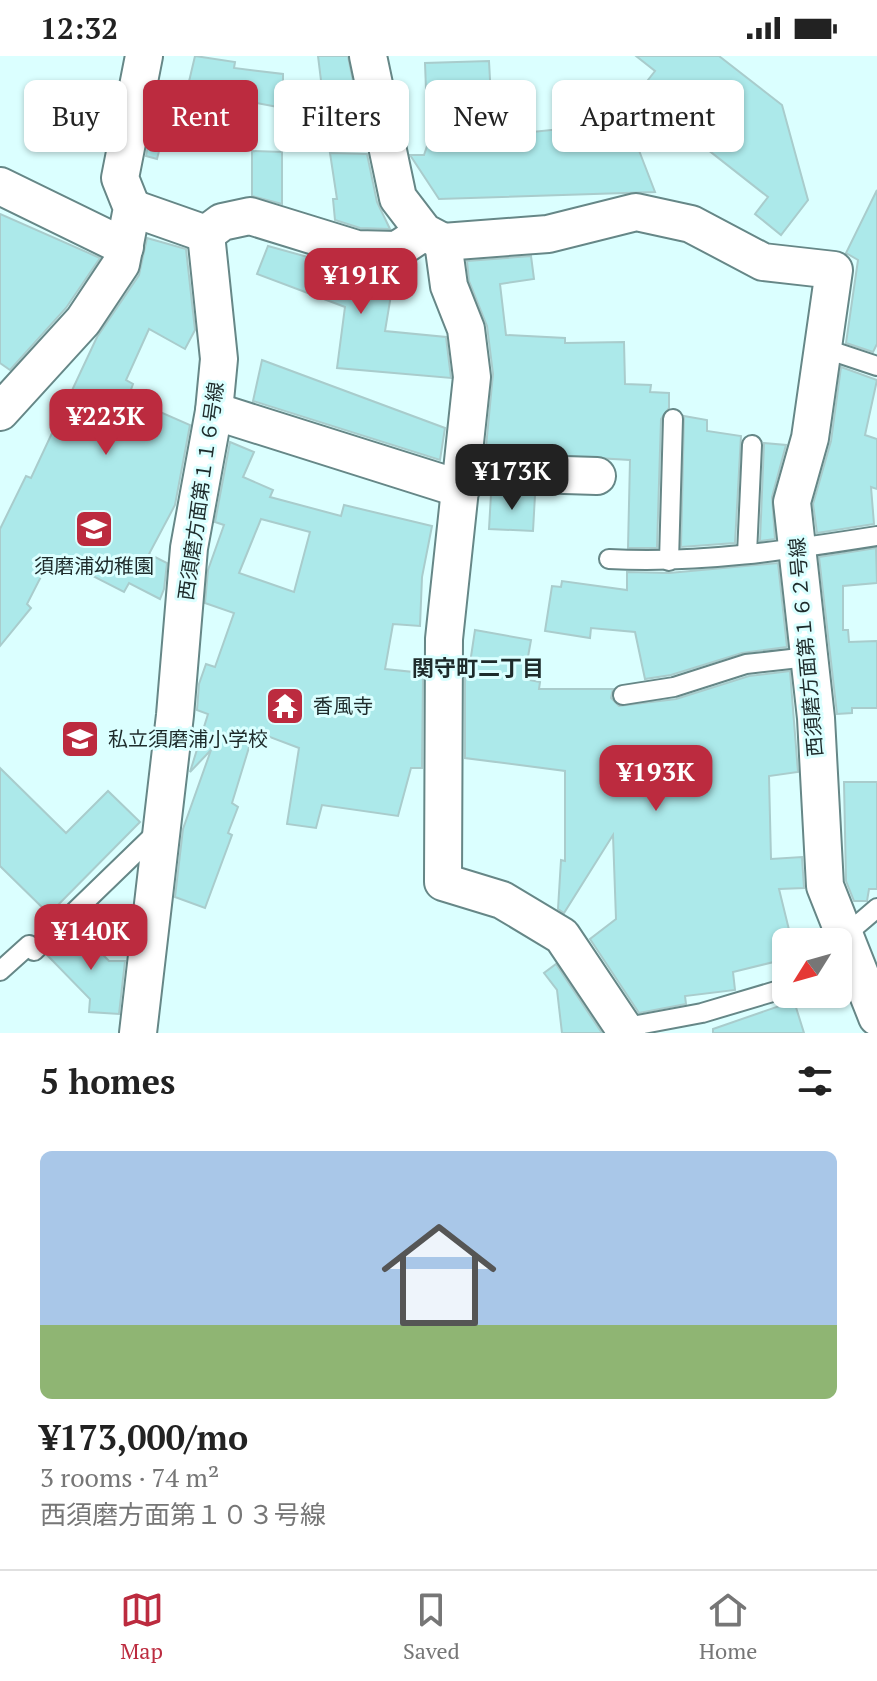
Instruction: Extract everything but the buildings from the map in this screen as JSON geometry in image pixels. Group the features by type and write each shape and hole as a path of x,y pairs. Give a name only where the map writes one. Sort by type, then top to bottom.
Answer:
{"street":[{"path":"0,412 83,321 121,264 132,208 120,178 144,56"},
{"path":"368,56 398,198 434,237 466,329 472,377 444,639 443,882 502,900 562,936 627,1030"},
{"path":"0,186 125,247"},
{"path":"132,208 206,234 222,222 250,216 357,249 397,250 434,237"},
{"name":"西須磨方面第１６２号線","path":"434,237 548,234 636,212 691,224 763,262 834,270 810,438 792,502 816,718 825,886 838,928"},
{"name":"西須磨方面第１１６号線","path":"138,1033 162,828 189,548 214,411 219,359 206,234"},
{"path":"214,411 462,480 597,476"},
{"name":"西須磨方面第１６２号線","path":"852,963 877,1017"}],"lane":[{"path":"823,348 877,366"},
{"path":"669,561 673,419"},
{"path":"747,554 752,445"},
{"path":"609,559 669,561 797,549 877,536"},
{"path":"623,695 674,687 746,664 808,657"},
{"path":"0,971 31,948 162,828"},
{"path":"852,932 877,908"},
{"path":"627,1030 702,1013 772,992"}],"place":[{"name":"須磨浦幼稚園","path":"94,529"},
{"name":"香風寺","path":"285,706"},
{"name":"私立須磨浦小学校","path":"80,739"}],"district":[{"name":"関守町二丁目","path":"478,668"}]}
